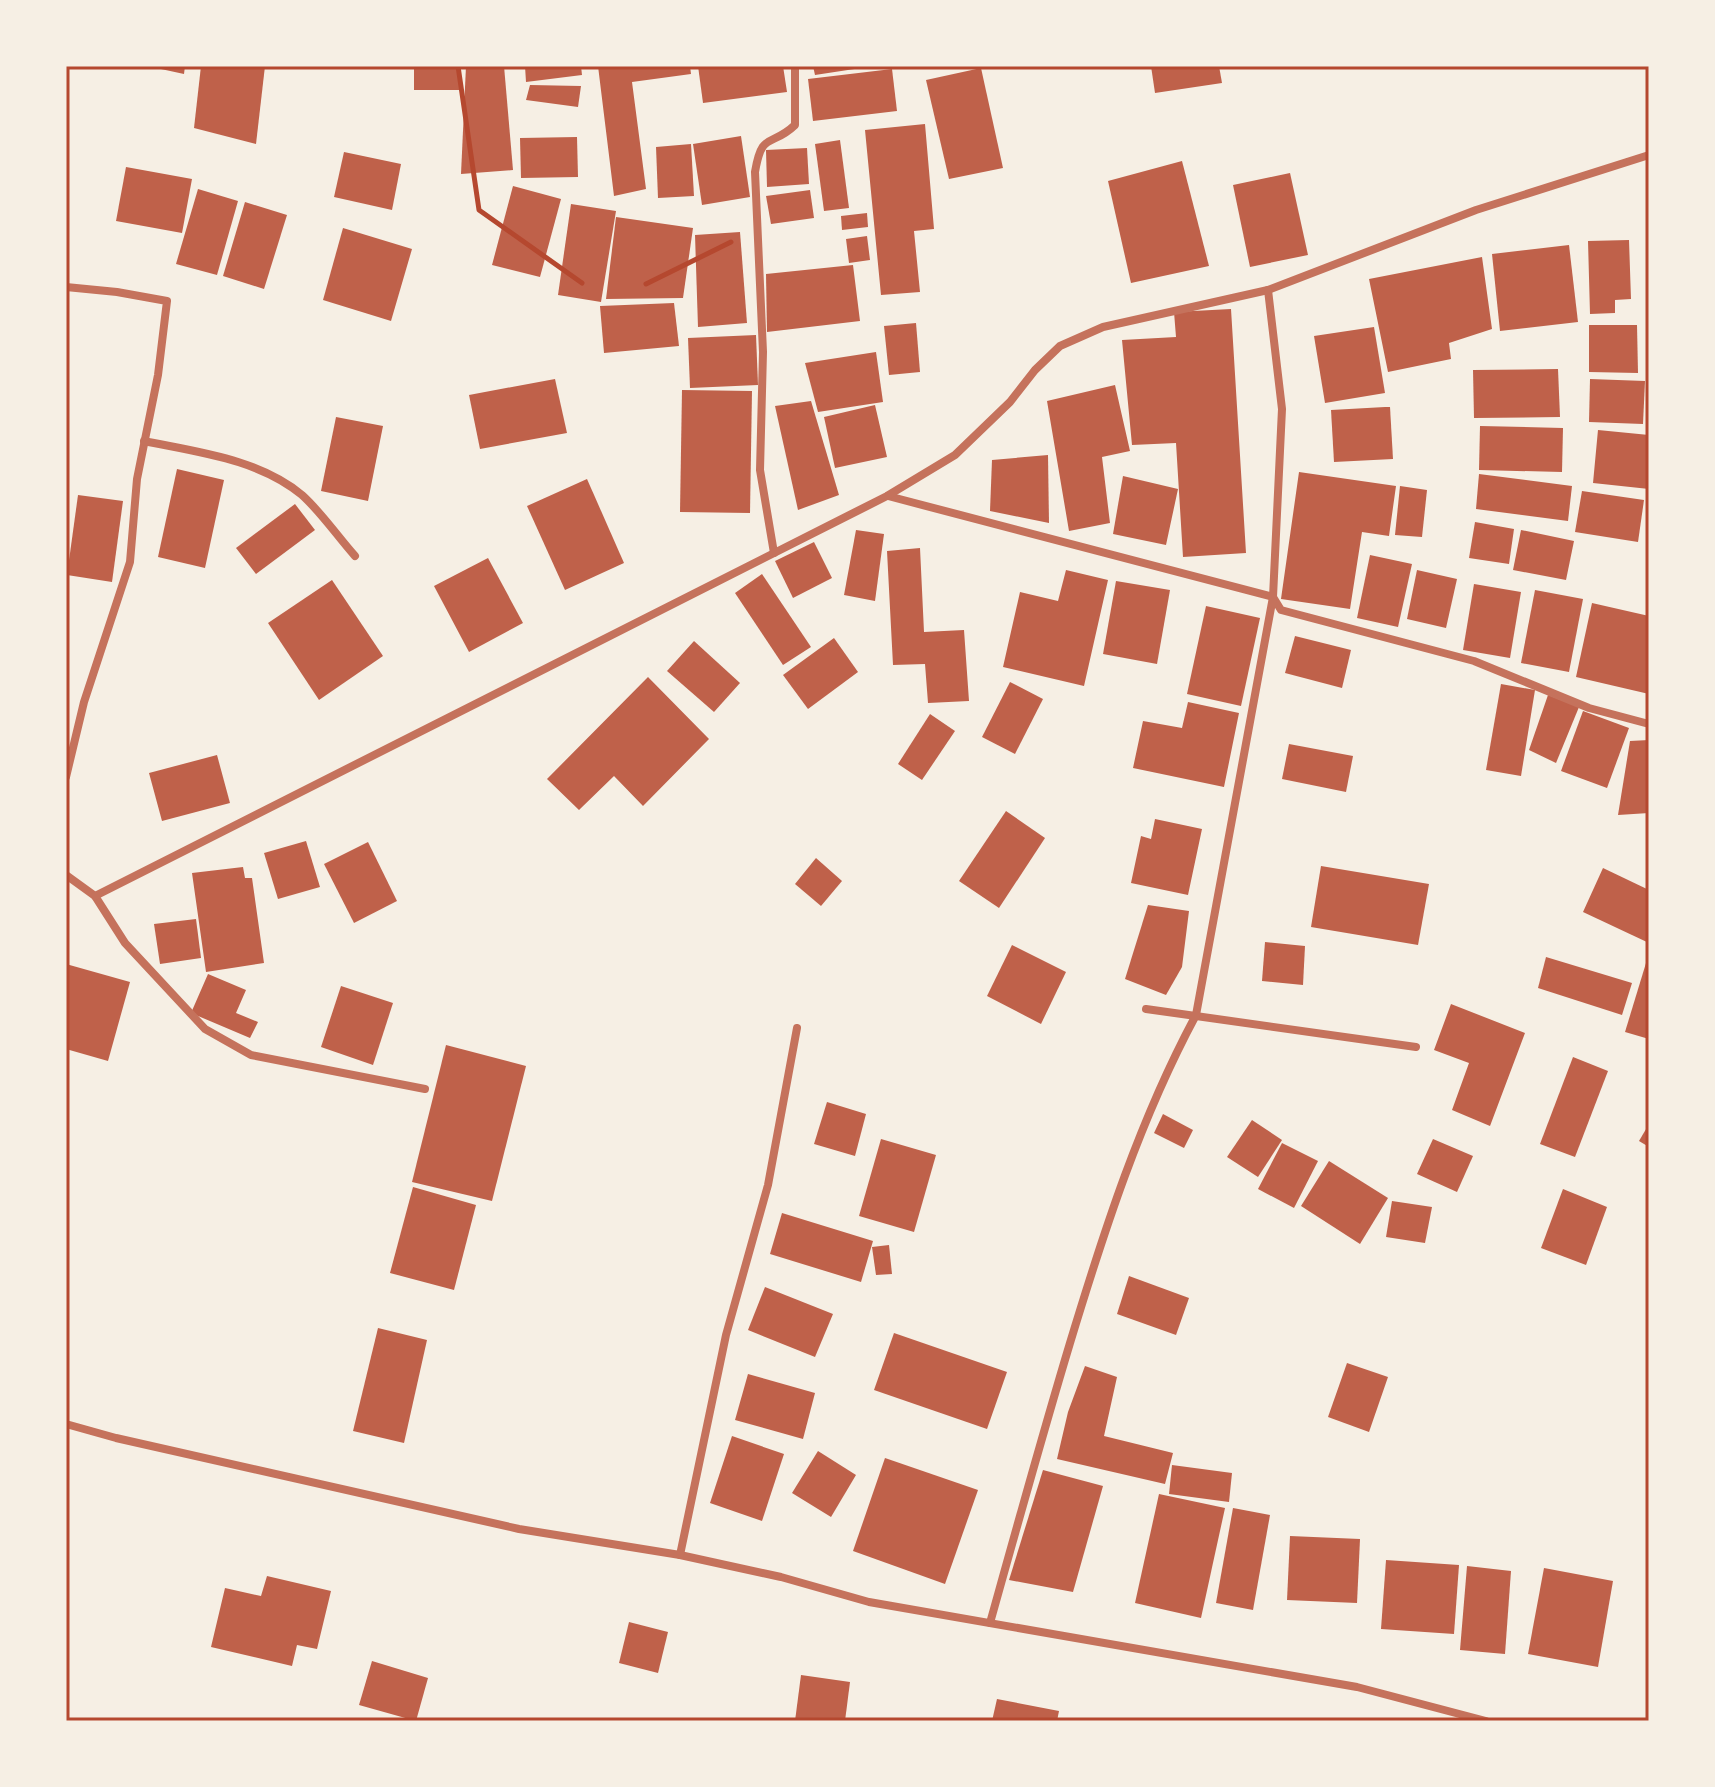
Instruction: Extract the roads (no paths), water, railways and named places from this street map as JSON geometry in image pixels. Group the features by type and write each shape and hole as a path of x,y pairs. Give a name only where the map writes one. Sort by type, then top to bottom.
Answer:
{"street":[{"path":"774,553 760,470 763,352 755,172 758,154 768,139 786,134 795,125 795,66"},
{"path":"95,896 887,496 955,455 1010,402 1035,370 1060,346 1103,327 1268,290 1476,210 1649,155"},
{"path":"66,287 167,301 158,375 137,479 130,562 84,702 66,777"},
{"path":"990,1623 1107,1219 1172,1059 1196,1015 1273,597 1282,409 1268,290"},
{"path":"144,441 227,458 268,475 302,495 355,556"},
{"path":"887,496 1273,597 1281,610 1474,661 1589,708 1649,724"},
{"path":"66,875 95,896 125,943 205,1029 251,1055 425,1089"},
{"path":"1146,1009 1416,1047"},
{"path":"680,1555 726,1335 768,1185 797,1028"},
{"path":"66,1424 519,1529 680,1555 781,1577 869,1602 1357,1687 1486,1721"}]}
